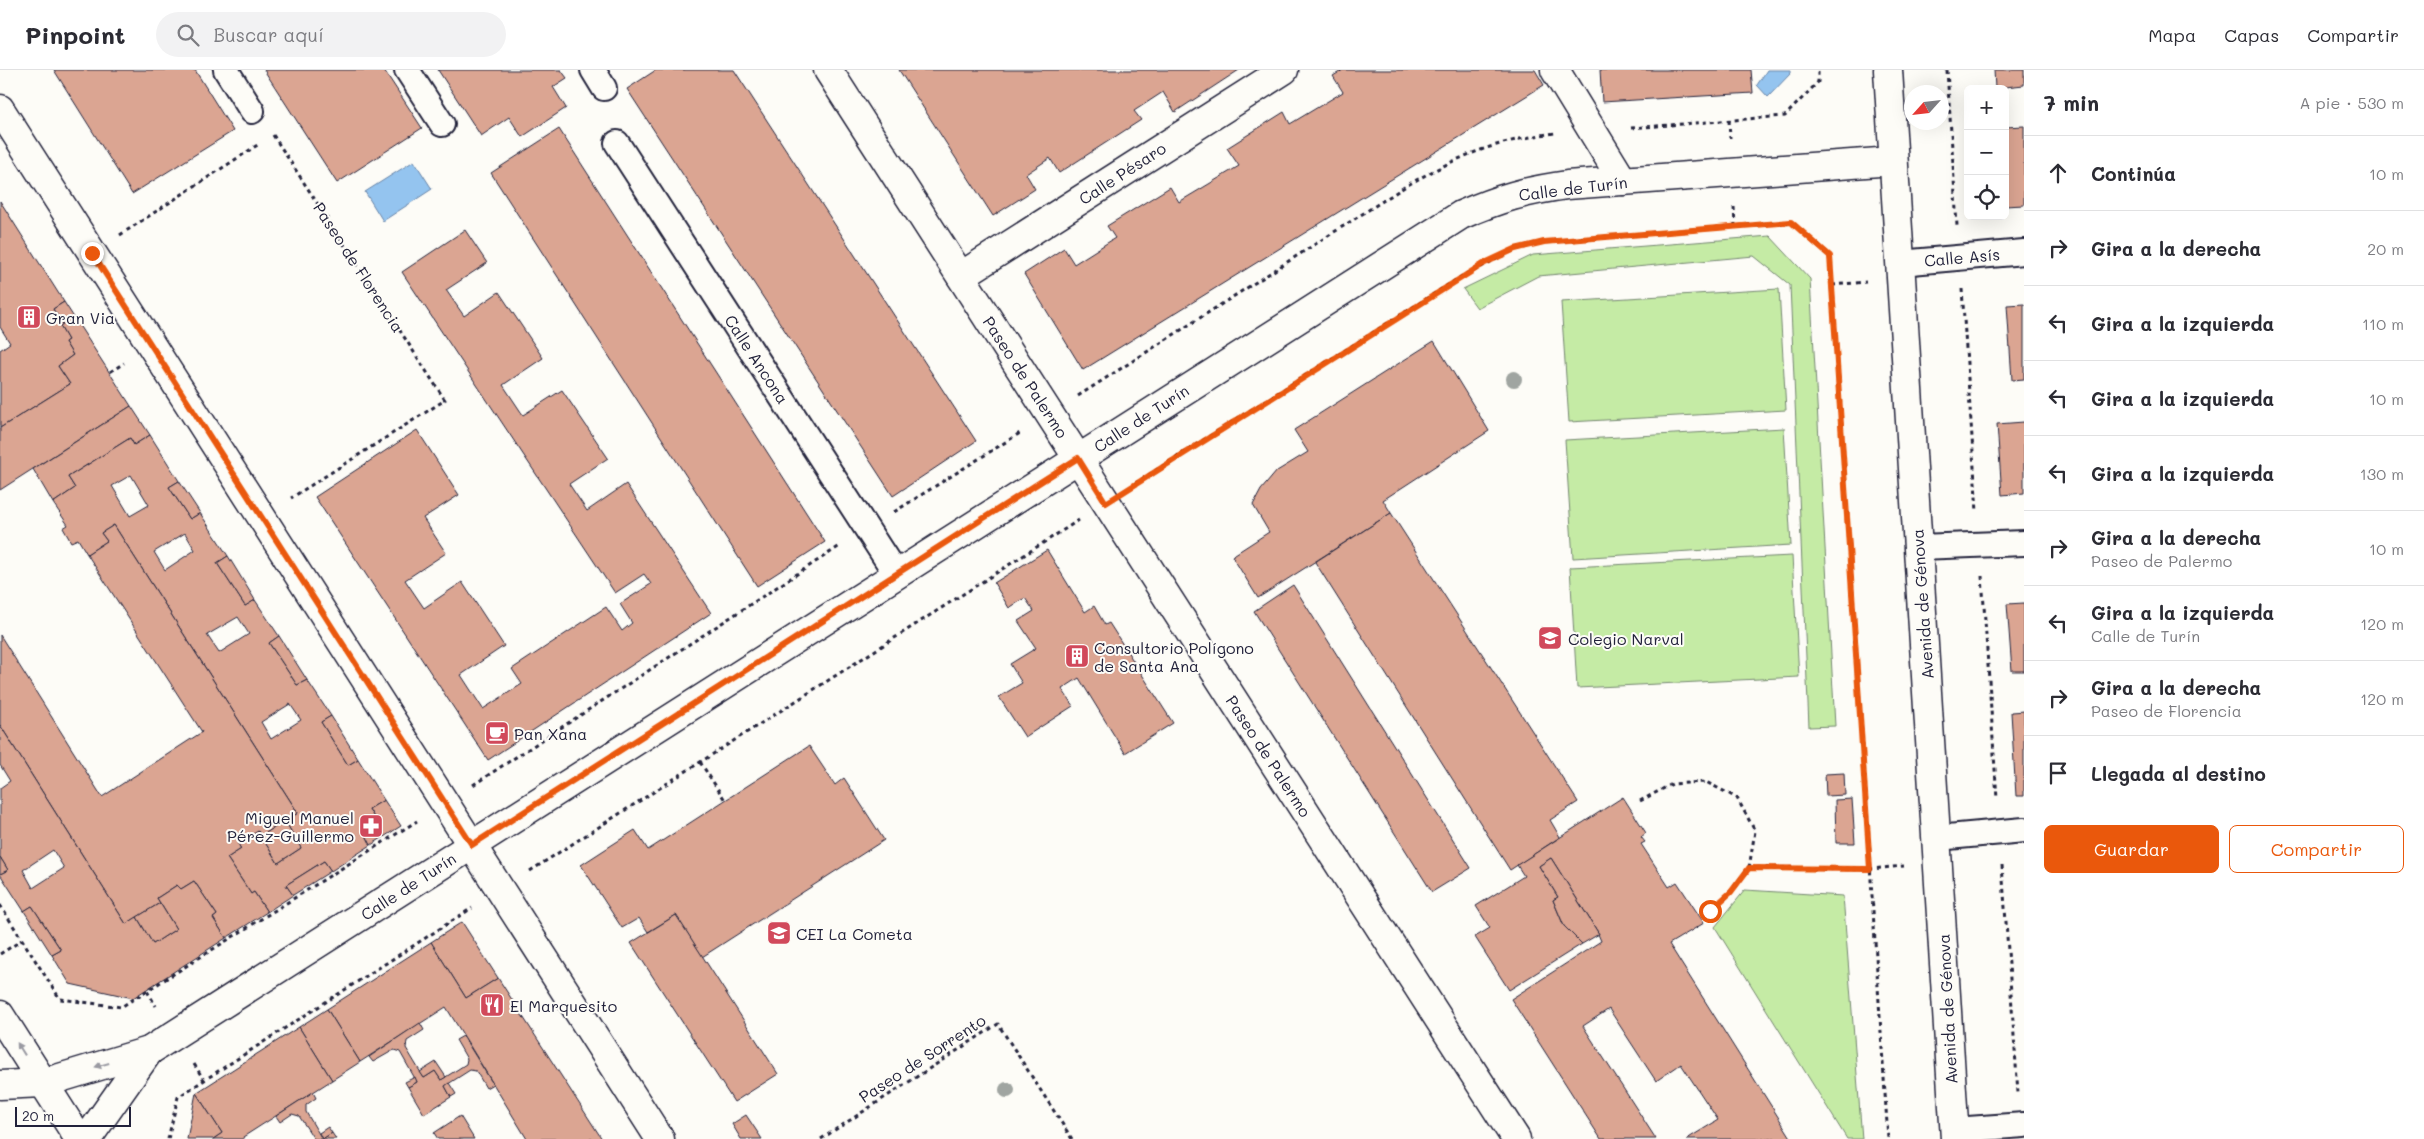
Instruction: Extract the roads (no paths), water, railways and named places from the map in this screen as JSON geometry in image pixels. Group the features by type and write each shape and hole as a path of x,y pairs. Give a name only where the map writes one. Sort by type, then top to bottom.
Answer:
{"street":[{"name":"Paseo de Palermo","path":"828,70 1516,1139"},
{"name":"Calle Pésaro","path":"961,276 1284,70"},
{"path":"1555,70 1593,130 1622,181"},
{"name":"Avenida de Génova","path":"1888,70 1955,1135"},
{"path":"0,109 660,1139"},
{"name":"Calle de Turín","path":"0,1085 42,1083 149,1051 1461,215 1497,199 1533,190 1622,181 1894,162"},
{"path":"0,1015 78,1139"},
{"name":"Calle de Turín","path":"87,1139 149,1051"}],"lane":[{"path":"226,70 252,111"},
{"path":"408,70 442,124"},
{"name":"Calle Ancona","path":"617,143 896,574"},
{"name":"Calle Asís","path":"1900,263 2024,252"},
{"path":"1918,547 2024,543"},
{"path":"1937,838 2024,830"},
{"path":"1955,1135 2022,1125"}],"water":[{"path":"1767,70 1791,70 1791,73 1768,97 1757,85"},
{"path":"414,161 432,189 383,221 365,192"}],"place":[{"name":"Gran Via","path":"29,317"},
{"name":"Colegio Narval","path":"1550,638"},
{"name":"Consultorio Polígono de Santa Ana","path":"1077,656"},
{"name":"Pan Xana","path":"497,733"},
{"name":"Miguel Manuel Pérez-Guillermo","path":"371,826"},
{"name":"CEI La Cometa","path":"779,933"},
{"name":"El Marquesito","path":"492,1005"}]}
